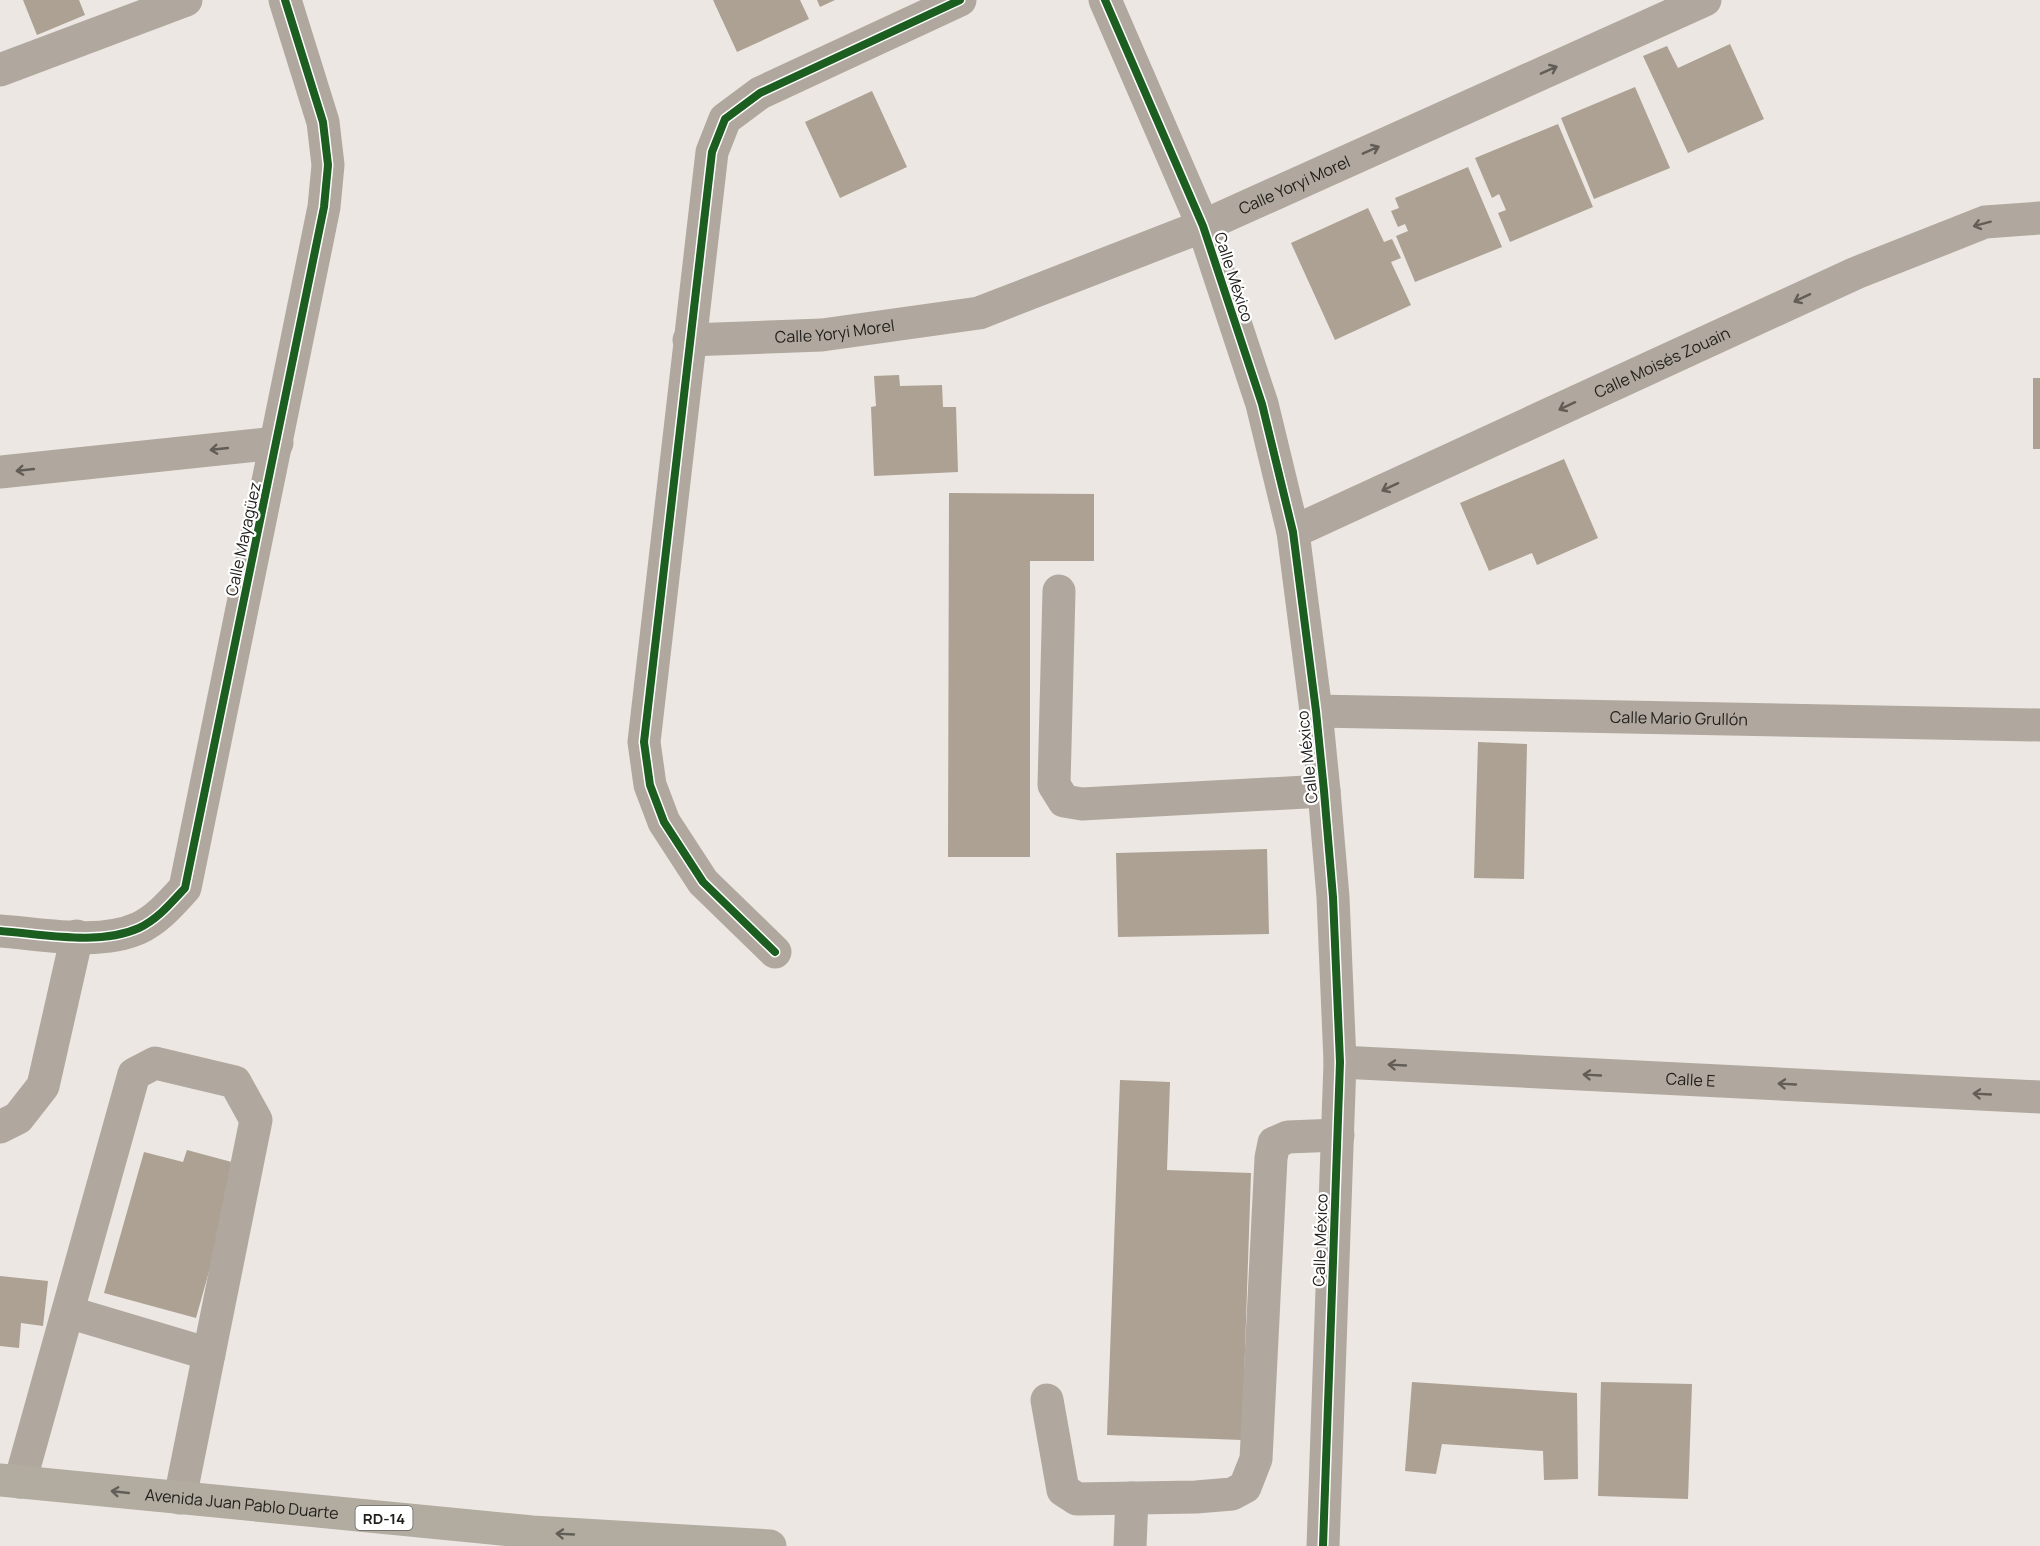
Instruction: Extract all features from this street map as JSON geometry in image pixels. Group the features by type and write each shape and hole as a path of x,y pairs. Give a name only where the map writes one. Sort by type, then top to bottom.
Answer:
{"main road":[{"name":"Avenida Juan Pablo Duarte","path":"10,1481 532,1532 770,1546"}],"street":[{"path":"0,70 186,0"},
{"name":"Calle Mayagüez","path":"0,931 109,937 140,927 164,911 185,888 324,207 328,165 323,122 285,0"},
{"path":"775,952 703,882 664,822 650,785 644,742 712,152 725,119 760,93 960,0"},
{"name":"Calle México","path":"1105,0 1203,226 1262,404 1293,532 1324,790 1333,897 1340,1062 1323,1546"},
{"name":"Calle Yoryi Morel","path":"689,340 822,335 979,313 1203,226 1705,0"},
{"name":"Calle Moisés Zouain","path":"1293,532 1856,273 1985,222 2040,218"},
{"path":"0,472 277,443"},
{"path":"1059,591 1054,785 1064,801 1082,804 1324,790"},
{"name":"Calle Mario Grullón","path":"1316,711 2040,725"},
{"path":"0,1126 18,1118 43,1086 77,936"},
{"name":"Calle E","path":"1340,1062 2040,1097"},
{"path":"10,1481 68,1311 134,1074 155,1063 236,1082 255,1120 180,1498"},
{"path":"1047,1400 1063,1490 1077,1499 1232,1494 1245,1487 1256,1459 1271,1158 1274,1143 1288,1137 1338,1135"},
{"path":"68,1311 208,1354"},
{"path":"1130,1546 1132,1498"}],"building":[{"path":"23,0 79,0 85,15 37,35"},
{"path":"713,0 800,0 809,19 737,52"},
{"path":"817,0 835,0 820,7"},
{"path":"1730,44 1764,119 1688,153 1643,56 1667,46 1678,68"},
{"path":"1635,87 1670,168 1594,199 1561,118"},
{"path":"872,91 907,167 840,198 805,122"},
{"path":"1558,124 1593,207 1510,242 1498,213 1506,210 1499,194 1492,198 1475,158"},
{"path":"1468,167 1502,247 1415,282 1396,236 1408,231 1405,224 1398,227 1391,211 1399,208 1395,198"},
{"path":"1368,208 1384,242 1392,239 1401,258 1391,262 1411,305 1335,340 1291,243"},
{"path":"899,375 900,386 942,385 943,407 956,407 958,472 874,476 871,407 876,406 874,376"},
{"path":"2033,378 2040,378 2040,449 2033,449"},
{"path":"1564,459 1598,538 1537,565 1532,553 1489,571 1460,503"},
{"path":"949,493 1094,494 1094,561 1030,561 1030,857 948,857"},
{"path":"1478,742 1527,744 1524,879 1474,878"},
{"path":"1267,849 1269,934 1118,937 1116,853"},
{"path":"1120,1080 1170,1082 1167,1170 1251,1173 1242,1440 1107,1435"},
{"path":"187,1150 239,1164 196,1318 104,1293 144,1152 183,1162"},
{"path":"0,1276 48,1281 43,1326 21,1323 19,1348 0,1346"},
{"path":"1412,1382 1577,1393 1578,1479 1544,1480 1543,1451 1442,1444 1436,1474 1405,1471"},
{"path":"1601,1382 1692,1384 1688,1499 1598,1496"}],"cycle path":[{"path":"0,931 89,938 123,933 139,928 152,920 185,888 324,207 328,165 323,122 285,0"},
{"path":"775,952 703,882 664,822 650,785 644,742 712,152 725,119 760,93 960,0"},
{"path":"1105,0 1203,226 1262,404 1293,532 1324,791 1333,897 1340,1062 1323,1546"}]}
